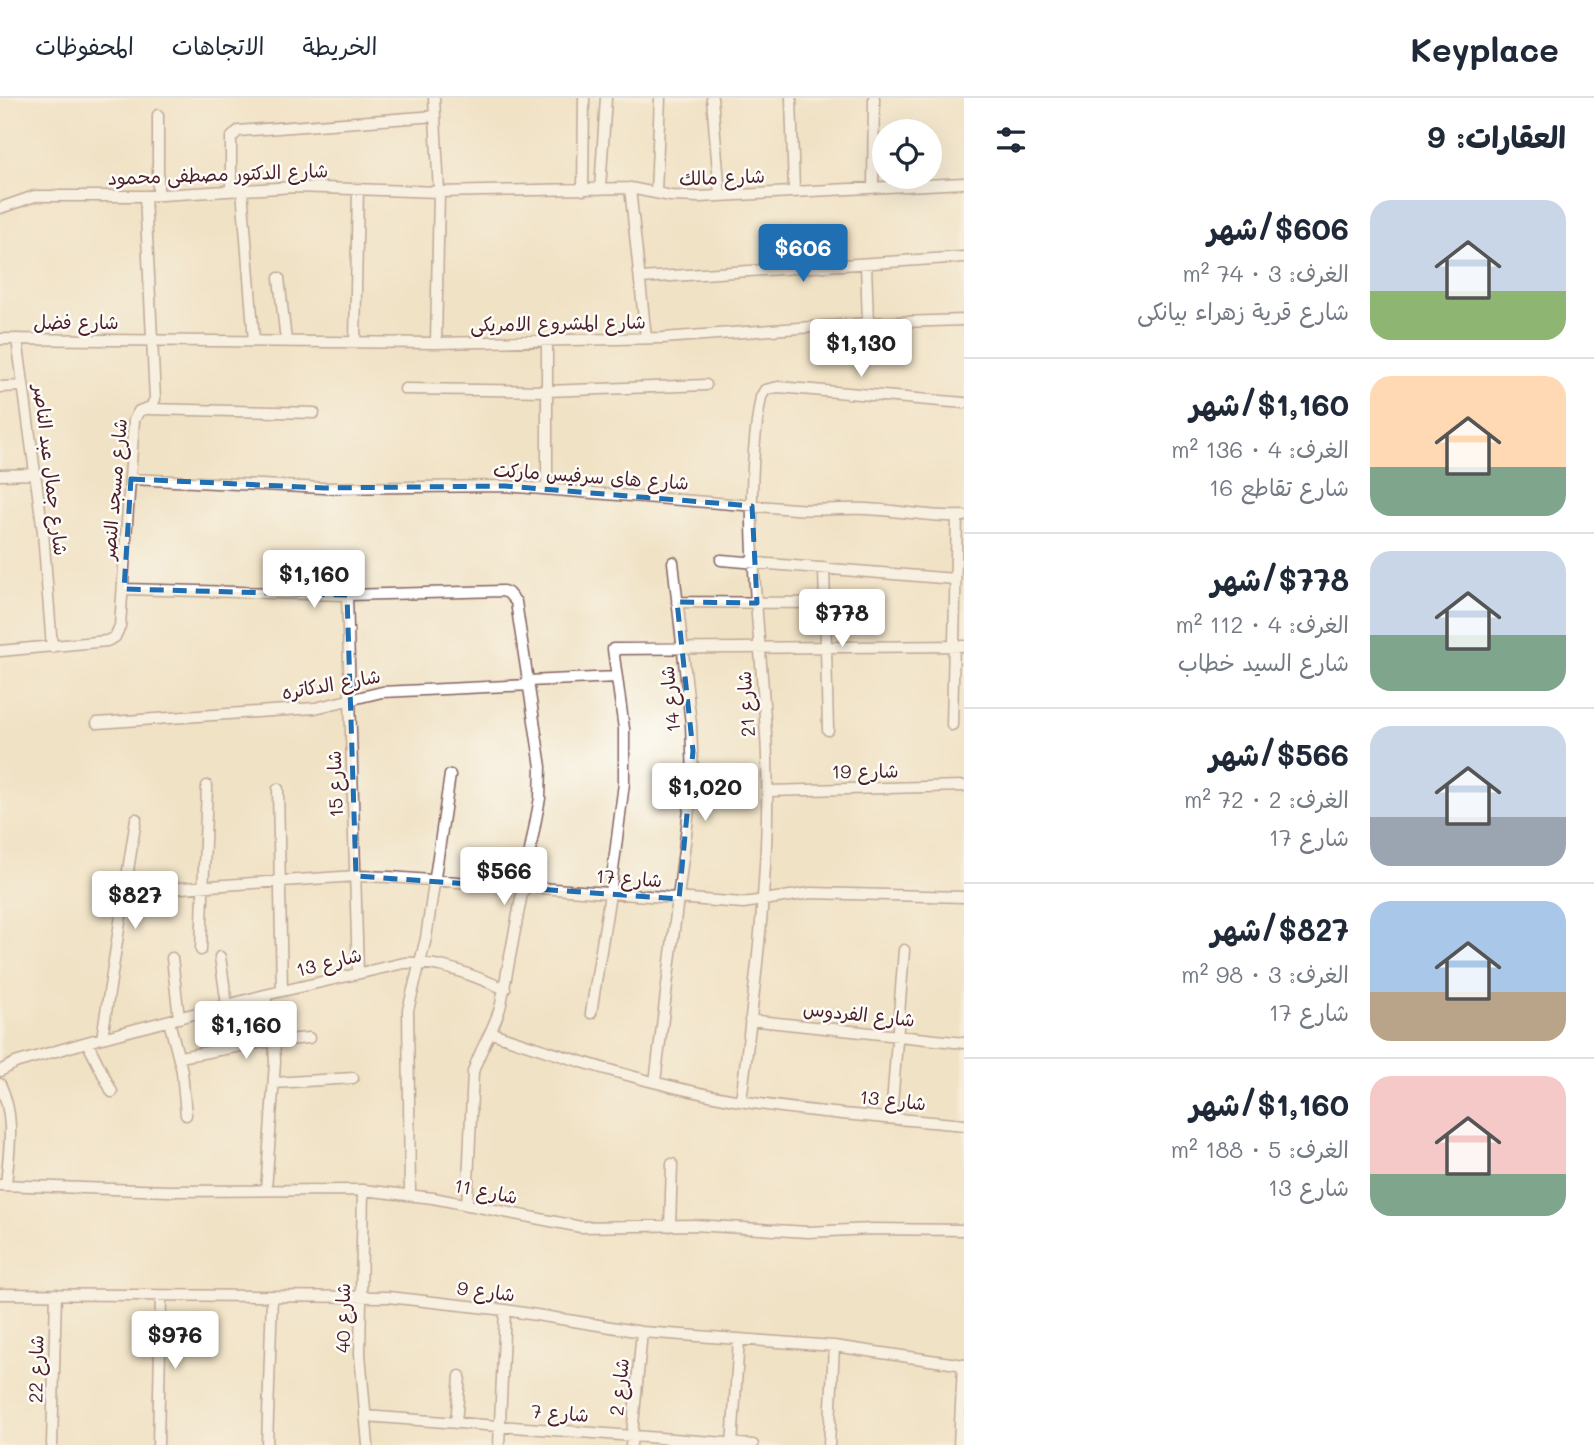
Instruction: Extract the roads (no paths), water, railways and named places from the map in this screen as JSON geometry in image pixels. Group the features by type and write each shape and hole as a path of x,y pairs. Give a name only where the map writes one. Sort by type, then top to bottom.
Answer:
{"street":[{"path":"434,98 439,192 436,343"},
{"path":"583,98 583,190"},
{"path":"600,188 606,98"},
{"path":"656,192 660,98"},
{"path":"712,98 720,196"},
{"path":"791,98 794,191"},
{"path":"874,98 874,119"},
{"path":"158,115 158,195"},
{"path":"254,341 231,138 238,131 435,116"},
{"name":"شارع مالك","path":"942,184 964,183"},
{"name":"شارع الدكتور مصطفى محمود","path":"0,208 35,196 158,195 294,187 439,192"},
{"name":"شارع مالك","path":"439,192 630,188 699,197 872,187"},
{"path":"630,188 646,338"},
{"path":"355,342 358,189"},
{"name":"شارع مسجد النصر","path":"0,651 107,641 115,637 120,626 135,416 139,411 148,409 155,399 145,195"},
{"path":"641,278 964,257"},
{"path":"866,264 869,323"},
{"path":"279,278 286,341"},
{"name":"شارع المشروع الامريكى","path":"151,340 436,343 646,338 869,323 964,320"},
{"name":"شارع فضل","path":"0,339 151,340"},
{"name":"شارع جمال عبد الناصر","path":"17,339 43,532 52,647"},
{"path":"547,340 547,488"},
{"path":"405,389 547,391 706,385"},
{"path":"0,387 23,386"},
{"name":"شارع 21","path":"741,1101 764,900 768,791 752,506 760,402 765,390 787,388 964,403"},
{"path":"148,409 314,413"},
{"path":"0,475 35,474"},
{"name":"شارع هاى سرفيس ماركت","path":"131,479 324,488 505,486 828,511 865,509 925,516 961,516"},
{"path":"952,725 959,646 955,579 960,561 961,516"},
{"path":"721,560 955,579"},
{"name":"شارع 14","path":"655,1082 693,778 691,724 673,562"},
{"path":"824,568 828,730"},
{"path":"124,589 347,595 503,591 513,597 518,608 541,783 505,989 492,1033 476,1060 473,1072 467,1205"},
{"name":"شارع 15","path":"347,595 358,973"},
{"path":"677,602 825,603"},
{"path":"591,1013 610,894 624,769 624,729 613,649 959,646"},
{"name":"شارع الدكاتره","path":"97,723 297,710 390,691 617,677"},
{"path":"410,1195 408,1010 426,938 450,775"},
{"path":"201,950 207,786"},
{"name":"شارع 19","path":"768,791 964,786"},
{"path":"278,789 282,991"},
{"path":"103,1038 136,819"},
{"name":"شارع 17","path":"124,892 356,876 743,903 811,893 964,897"},
{"path":"891,1118 904,950"},
{"path":"220,957 228,1005"},
{"path":"172,958 174,1019 186,1115"},
{"name":"شارع 13","path":"0,1071 15,1063 88,1042 265,995 419,962 446,967 505,989"},
{"path":"265,995 274,1041 274,1083 266,1190"},
{"name":"شارع الفردوس","path":"750,1020 964,1043"},
{"name":"شارع 13","path":"492,1033 574,1060 741,1101 964,1125"},
{"path":"180,1057 274,1041 309,1038"},
{"path":"88,1042 112,1092"},
{"path":"274,1083 353,1078"},
{"path":"0,1084 11,1119 3,1185"},
{"path":"670,1226 672,1164"},
{"name":"شارع 11","path":"3,1185 132,1190 363,1190 410,1195 581,1227 725,1226 808,1232 872,1228 964,1230"},
{"name":"شارع 40","path":"363,1190 361,1376 368,1445"},
{"name":"شارع 9","path":"0,1294 360,1295 505,1310 642,1332 834,1346 964,1365"},
{"name":"شارع 22","path":"52,1445 56,1294"},
{"path":"158,1445 161,1296"},
{"path":"267,1445 272,1296"},
{"path":"499,1445 505,1310"},
{"name":"شارع 2","path":"631,1440 642,1332"},
{"path":"732,1444 739,1339"},
{"path":"829,1445 834,1346"},
{"path":"959,1445 964,1365"},
{"path":"456,1423 460,1376"},
{"name":"شارع 7","path":"365,1416 500,1426 631,1440 752,1445"}]}
